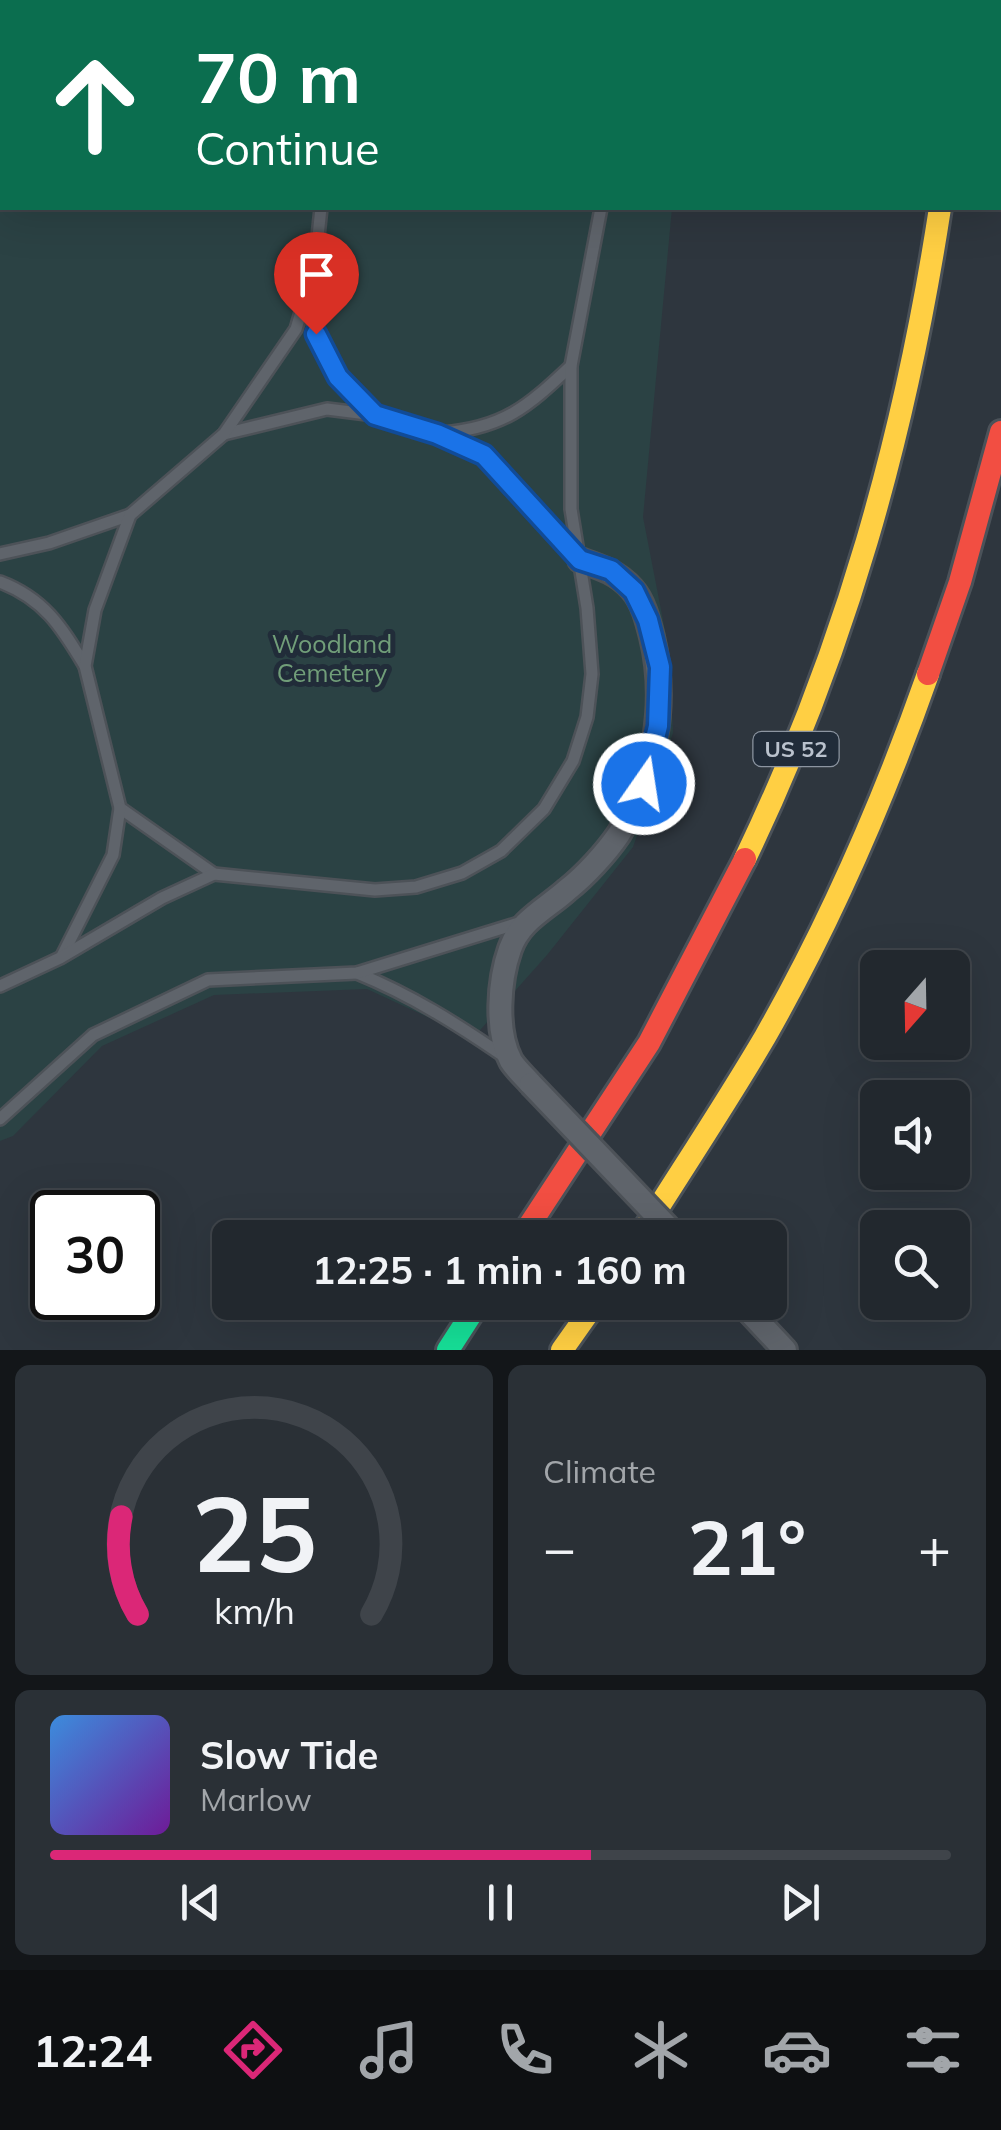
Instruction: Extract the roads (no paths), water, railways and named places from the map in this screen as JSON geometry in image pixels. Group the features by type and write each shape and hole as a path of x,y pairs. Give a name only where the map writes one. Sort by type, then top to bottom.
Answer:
{"highway":[{"name":"US 52","path":"533,1220 664,1018 749,857 804,731 850,602 899,428 940,210"},
{"path":"650,1220 765,1036 849,874 901,751 960,582 1001,432"},
{"path":"448,1350 467,1320"},
{"path":"562,1350 583,1320"}],"street":[{"path":"580,560 611,570 634,591 641,605 660,667 658,726 644,784 618,836 570,889 526,921 511,946 504,972 502,1027 511,1061 661,1220"},
{"path":"757,1320 786,1350"}],"lane":[{"path":"0,554 49,543 130,515 224,434 296,329 315,265 321,210"},
{"path":"120,808 214,874 375,890 416,887 462,873 501,851 544,809 573,762 588,717 592,674 571,510 571,366 600,210"},
{"path":"306,298 316,334 338,377 375,415"},
{"path":"437,434 475,430 526,408 571,366"},
{"path":"224,434 327,409 375,415 437,434 484,455 580,560"},
{"path":"86,666 95,610 130,515"},
{"path":"0,582 13,586 56,618 86,666 120,808 113,855 60,958"},
{"path":"0,986 60,958 162,898 214,874"},
{"path":"0,1119 93,1035 208,980 356,974 526,921"},
{"path":"356,974 397,990 446,1017 511,1061"}],"park label":[{"name":"Woodland Cemetery","path":"332,658"}]}
